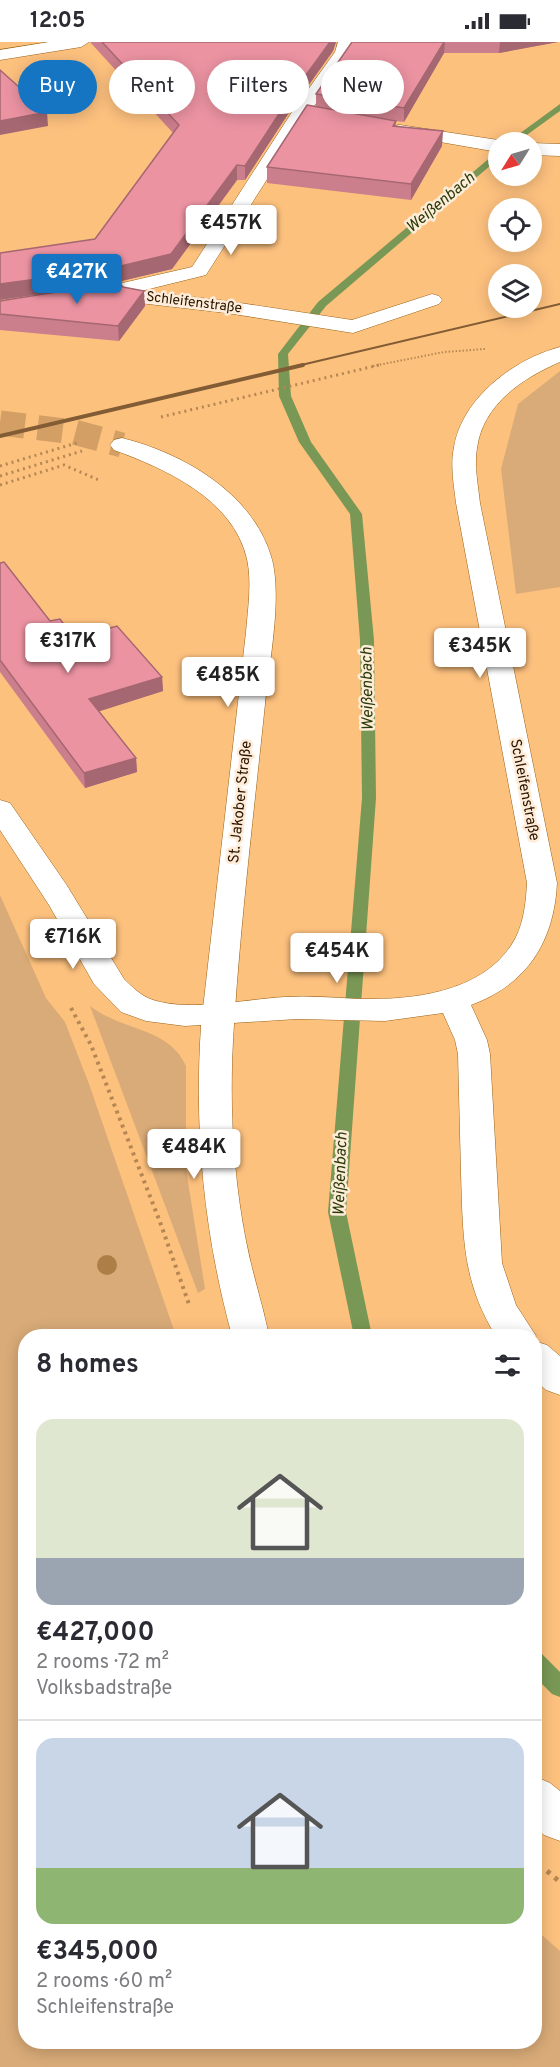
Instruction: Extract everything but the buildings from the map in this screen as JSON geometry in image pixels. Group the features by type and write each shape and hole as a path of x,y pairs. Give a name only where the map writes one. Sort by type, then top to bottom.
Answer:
{"street":[{"path":"0,55 81,42"},
{"path":"309,101 343,52 346,42"},
{"path":"309,113 323,116"},
{"path":"0,308 105,292 199,271 300,114"},
{"path":"380,127 488,145"},
{"path":"199,271 227,307"},
{"name":"Schleifenstraße","path":"105,292 227,307 353,327 432,300"},
{"name":"Schleifenstraße","path":"220,1015 287,1008 385,1010 423,1007 453,1000 484,987 505,972 523,952 540,909 542,883 468,503 465,464 467,440 485,404 502,386 523,371 560,354"},
{"name":"St. Jakober Straße","path":"122,445 179,469 225,502 246,528 258,557 262,583 259,632 224,957 215,1076 217,1149 226,1227 248,1329"},
{"path":"0,809 79,928 105,978 133,1004 155,1012 220,1015"},
{"path":"453,1000 471,1040 474,1054 482,1251 486,1276 494,1301 512,1329"},
{"path":"542,1363 560,1379"},
{"path":"542,1804 560,1819"}],"path":[{"path":"250,396 402,359 489,348"},
{"path":"0,476 92,448"},
{"path":"0,485 64,465 104,482"},
{"path":"69,1005 91,1045 160,1222 193,1316"}],"shaded area":[{"path":"560,371 560,587 516,594 501,469 518,404"},
{"path":"0,895 46,998 65,1022 89,1084 174,1329 18,1329 18,2049 542,2049 542,1935 560,1951 560,2067 0,2067"},
{"path":"90,1006 117,1021 169,1044 186,1066 186,1169 205,1289 198,1293"}],"waterway":[{"name":"Weißenbach","path":"526,132 560,107"},
{"name":"Weißenbach","path":"362,1329 337,1212 369,798 367,640 356,514 305,442 285,396 283,354 322,304 488,163"},
{"name":"Weißenbach","path":"542,1669 560,1687"}],"tunnel":[{"path":"0,423 74,432 122,445"}],"railway":[{"path":"297,366 560,304"},
{"path":"0,436 303,365"}]}
